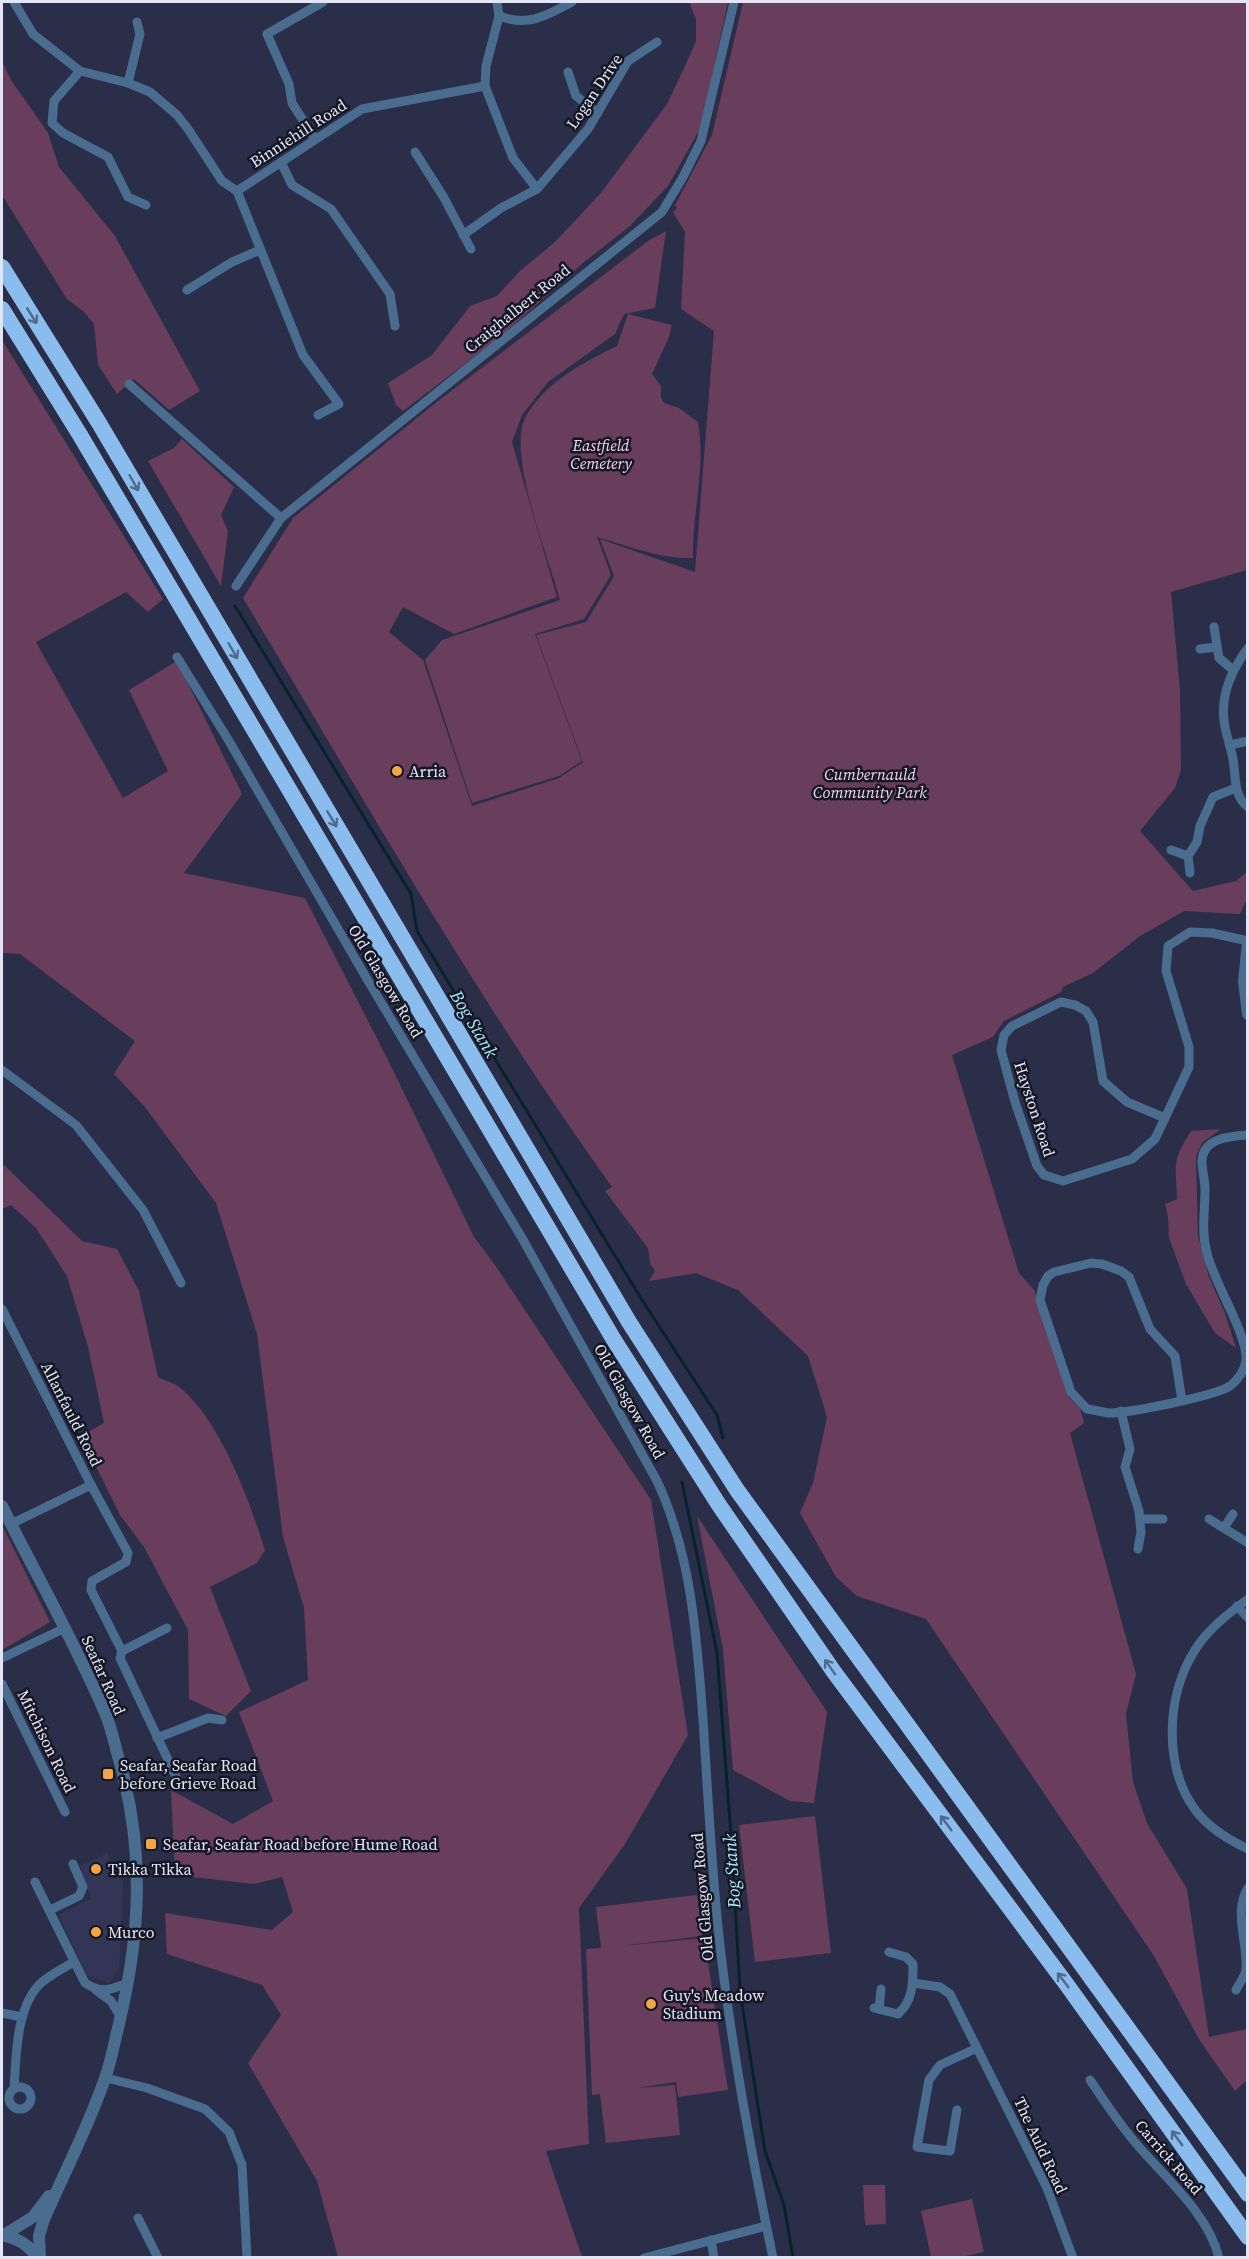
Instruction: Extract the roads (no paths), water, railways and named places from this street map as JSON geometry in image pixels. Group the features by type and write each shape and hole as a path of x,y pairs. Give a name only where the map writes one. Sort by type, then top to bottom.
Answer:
{"highway":[{"path":"2,267 99,423 629,1322 737,1490 1248,2194"},
{"path":"2,309 80,435 614,1340 719,1505 834,1672 1074,1995 1248,2237"}],"street":[{"path":"14,2 33,34 80,71 129,83 150,92 177,115 189,129 222,181 237,192 303,356 339,404 318,415"},
{"path":"315,139 292,103 289,84 267,34 323,2"},
{"path":"497,2 499,16 486,66 485,86 513,158 537,189"},
{"path":"499,16 512,21 537,20 572,2"},
{"name":"Craighalbert Road","path":"236,586 281,518 662,212 701,141 734,2"},
{"path":"129,83 140,34 137,22"},
{"name":"Logan Drive","path":"463,235 501,208 537,189 588,129 628,61 657,42"},
{"path":"80,71 54,101 52,123 63,133 108,157 128,197 146,205"},
{"path":"568,72 576,96 598,113"},
{"name":"Binniehill Road","path":"237,192 362,109 485,86"},
{"path":"415,152 443,196 471,249"},
{"path":"281,162 292,185 331,209 390,294 395,326"},
{"path":"188,290 231,262 260,250"},
{"path":"129,384 281,518"},
{"path":"1214,627 1219,658 1233,670"},
{"path":"1200,649 1216,647"},
{"path":"1248,648 1233,670 1227,684 1223,713 1236,788 1240,802 1248,807"},
{"name":"Old Glasgow Road","path":"177,657 229,741 366,979 522,1238 657,1481 670,1509 688,1579 695,1634 721,1954 750,2141 772,2258"},
{"path":"1230,746 1248,741"},
{"path":"1190,873 1188,856 1197,842 1205,811 1213,797 1236,788"},
{"path":"1171,850 1188,856"},
{"name":"Hayston Road","path":"1166,1118 1127,1102 1103,1081 1093,1022 1086,1011 1076,1005 1061,1002 1050,1006 1012,1026 1004,1035 1001,1050 1015,1102 1037,1166 1044,1175 1063,1181 1132,1159 1155,1139 1166,1118 1189,1066 1189,1047 1166,971 1168,946 1190,932 1212,933 1248,942"},
{"path":"1248,942 1244,981 1248,1014"},
{"path":"2,1070 76,1125 143,1210 181,1283"},
{"path":"1182,1401 1175,1356 1150,1329 1129,1277 1113,1267 1091,1263 1054,1272 1048,1276 1043,1285 1040,1300 1071,1392 1087,1409 1110,1413 1121,1412 1182,1401 1229,1387 1240,1376 1247,1362 1239,1333 1207,1255 1203,1235 1205,1187 1202,1160 1213,1142 1225,1137 1248,1135"},
{"name":"Allanfauld Road","path":"2,1309 91,1485 10,1524"},
{"path":"1121,1412 1130,1449 1125,1467 1140,1519 1141,1532 1138,1549"},
{"path":"91,1485 128,1553 126,1562 93,1581 91,1590 122,1651 120,1658 179,1783"},
{"name":"Seafar Road","path":"2,1506 65,1628 106,1715 123,1773 136,1840 138,1902 134,1951 106,2078 40,2230 38,2258"},
{"path":"1224,1528 1233,1514"},
{"path":"1140,1519 1163,1519"},
{"path":"1209,1519 1248,1543"},
{"path":"1248,1599 1200,1643 1187,1664 1174,1708 1172,1740 1181,1781 1196,1811 1221,1834 1248,1850"},
{"path":"1238,1606 1248,1618"},
{"path":"2,1658 65,1628"},
{"path":"122,1651 167,1628"},
{"name":"Mitchison Road","path":"2,1684 65,1812"},
{"path":"157,1738 208,1718 222,1720"},
{"path":"50,1910 79,1896 83,1887 73,1864"},
{"path":"35,1882 85,1983 111,2001 120,2016"},
{"path":"1236,1990 1247,1970 1242,1933 1242,1897 1248,1888"},
{"path":"881,1989 876,2009 898,2014 908,2006 913,1983 913,1964 906,1957 889,1952"},
{"path":"14,2089 16,2053 25,2005 41,1983 74,1962"},
{"path":"96,1990 111,1989 128,1983"},
{"name":"The Auld Road","path":"913,1983 940,1987 950,1994 1047,2188 1073,2258"},
{"path":"2,2013 22,2017"},
{"path":"957,2110 950,2151 917,2146 929,2080 940,2065 977,2048"},
{"path":"106,2078 147,2088 205,2109 229,2132 242,2165 247,2258"},
{"name":"Carrick Road","path":"1090,2080 1130,2136 1197,2212 1218,2250 1219,2258"},
{"name":"Seafar Road","path":"3,2235 33,2217 60,2181"},
{"path":"138,2218 158,2258"},
{"path":"644,2258 766,2226"},
{"path":"3,2235 28,2246 38,2258"},
{"path":"711,2240 714,2258"}],"waterway":[{"name":"Bog Stank","path":"235,606 411,894 417,931 642,1300 717,1415 723,1438"},
{"name":"Bog Stank","path":"682,1482 717,1653 740,1991 765,2151 784,2205 793,2258"}],"place":[{"name":"Arria","path":"397,771"},
{"name":"Seafar, Seafar Road before Grieve Road","path":"108,1774"},
{"name":"Seafar, Seafar Road before Hume Road","path":"151,1844"},
{"name":"Tikka Tikka","path":"96,1869"},
{"name":"Murco","path":"96,1932"},
{"name":"Guy's Meadow Stadium","path":"651,2004"}],"park label":[{"name":"Eastfield Cemetery","path":"601,454"},
{"name":"Cumbernauld Community Park","path":"870,783"}]}
